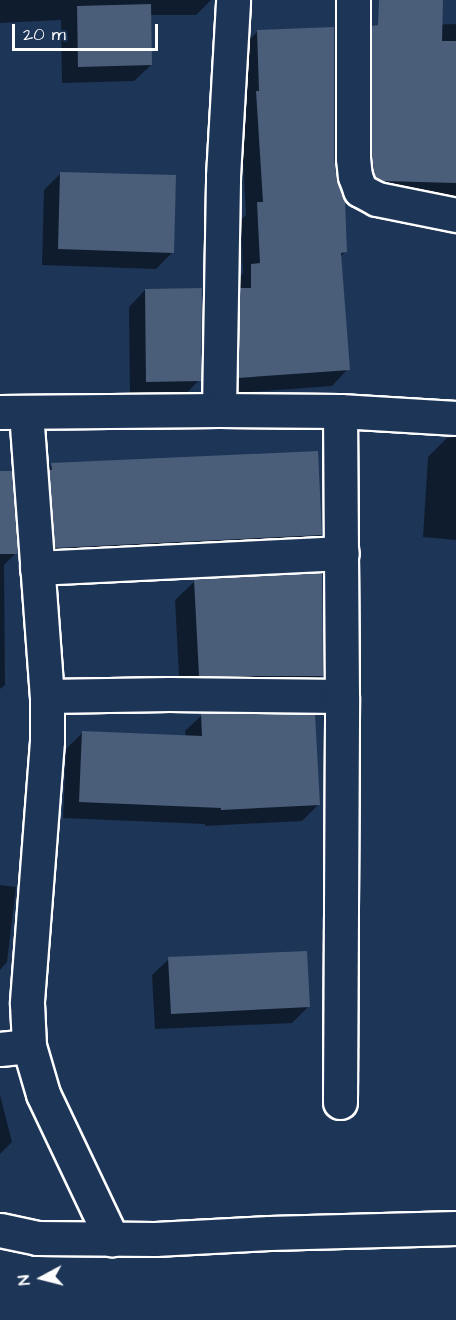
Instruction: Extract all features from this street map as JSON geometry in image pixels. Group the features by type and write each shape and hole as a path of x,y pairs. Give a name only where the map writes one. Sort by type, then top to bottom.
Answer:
{"street":[{"path":"219,410 222,188 233,0"},
{"path":"353,0 353,158 355,176 360,190 377,199 456,215"},
{"path":"340,411 342,553 340,1102"},
{"path":"112,1239 43,1094 14,1048 27,1003 46,741 47,696 38,568 13,412 340,411 456,418"},
{"path":"38,568 342,553"},
{"path":"47,696 169,694 342,696"},
{"path":"0,1230 37,1238 112,1239 456,1228"}],"building":[{"path":"379,0 443,0 442,41 456,41 456,183 383,181 375,177 372,157 372,26 378,25"},
{"path":"151,4 152,65 78,67 77,6"},
{"path":"334,27 334,158 337,182 345,200 347,252 341,253 350,370 238,378 240,288 251,288 251,264 260,263 257,202 263,202 256,91 259,91 257,30"},
{"path":"60,172 176,175 174,253 58,249"},
{"path":"202,288 201,381 146,382 145,289"},
{"path":"318,451 322,535 55,548 49,470 52,470 51,463"},
{"path":"0,471 12,471 18,554 0,554"},
{"path":"322,573 323,676 199,676 194,579"},
{"path":"201,713 315,714 320,805 221,810 221,808 79,802 82,731 202,736"},
{"path":"307,951 310,1007 171,1014 168,957"}]}
